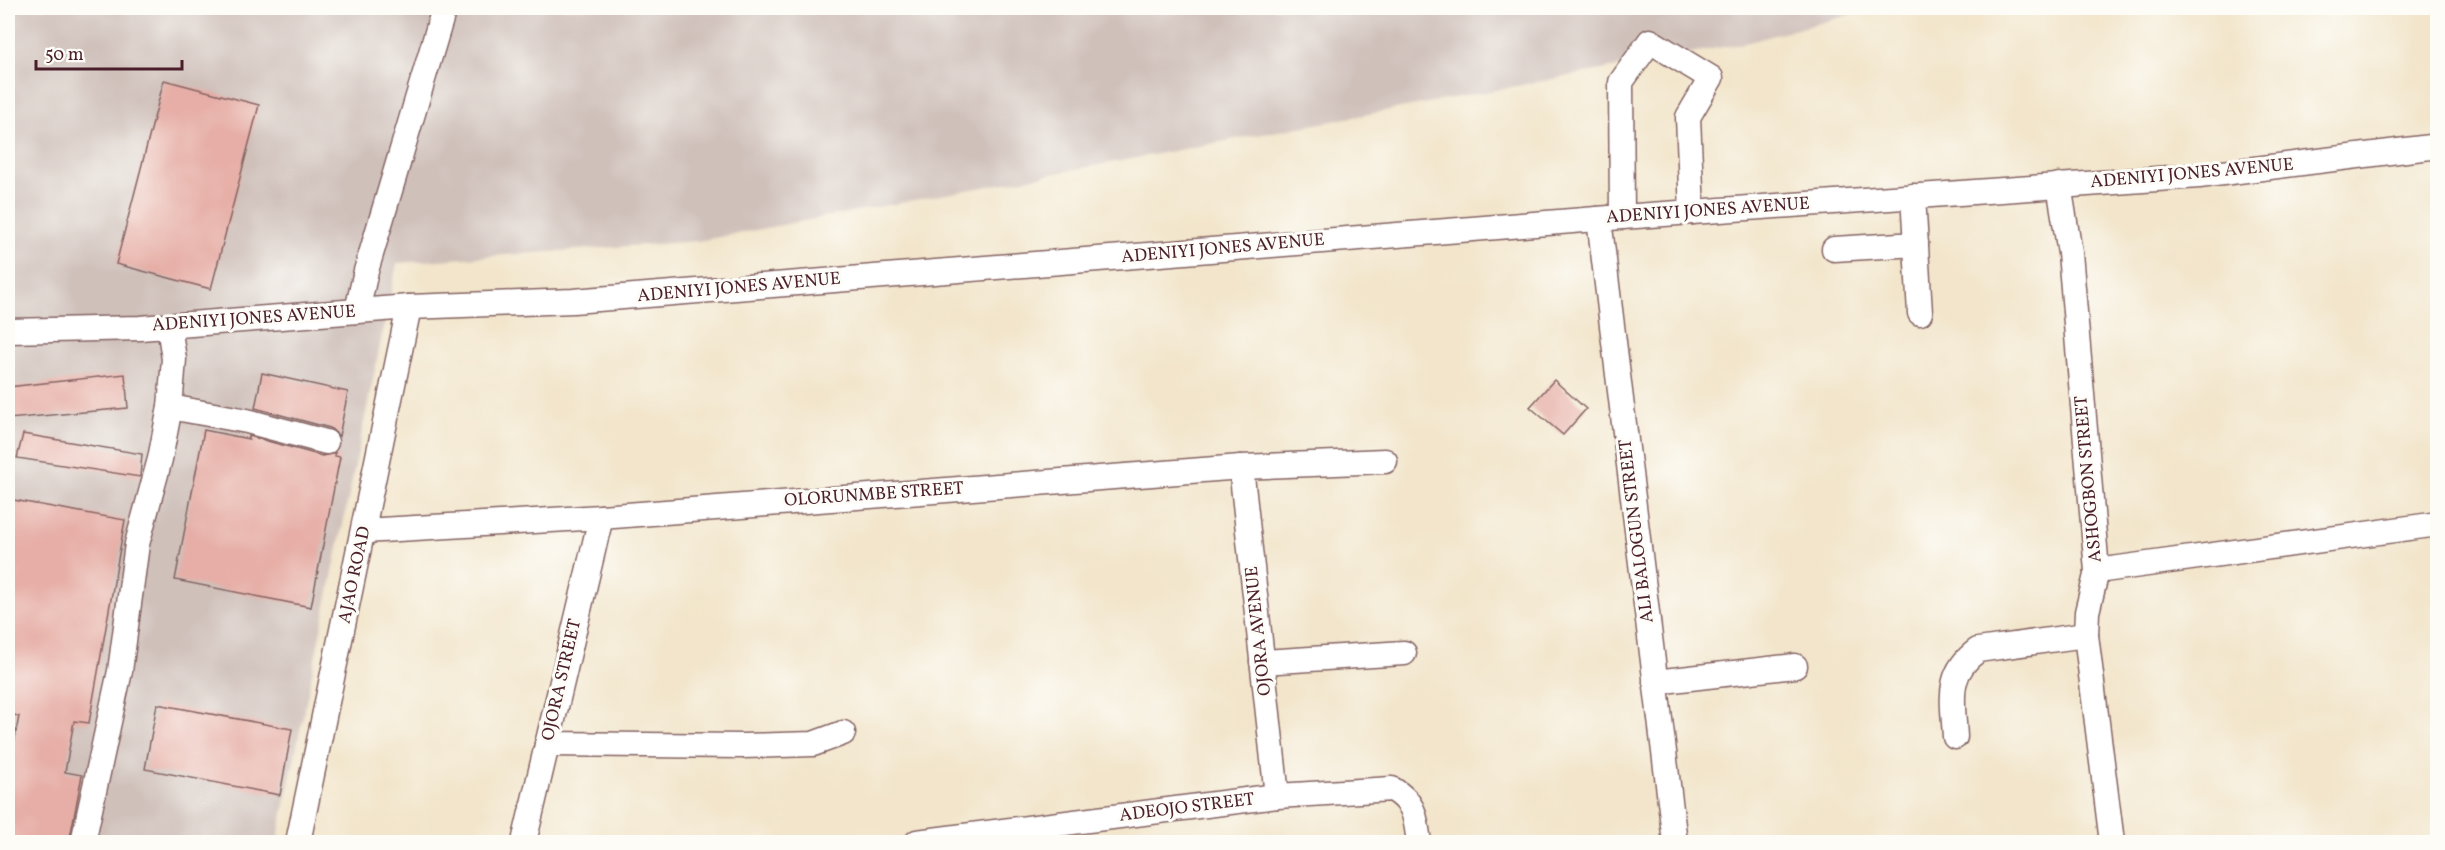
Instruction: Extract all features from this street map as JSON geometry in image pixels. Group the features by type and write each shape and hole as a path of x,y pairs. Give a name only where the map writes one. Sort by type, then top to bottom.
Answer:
{"street":[{"path":"357,311 366,271 444,9"},
{"name":"ALI BALOGUN STREET","path":"1675,843 1655,682 1611,218 1621,82 1650,41 1711,78 1688,117 1692,212"},
{"name":"ADENIYI JONES AVENUE","path":"8,331 169,326 409,307 573,301 1611,218 2199,177 2438,146"},
{"name":"ASHOGBON STREET","path":"2059,185 2070,253 2097,571 2087,612 2086,635 2112,843"},
{"path":"1914,196 1920,314"},
{"path":"1834,249 1916,244"},
{"name":"AJAO ROAD","path":"298,843 409,307"},
{"path":"83,843 120,670 137,544 160,459 170,407 174,359 169,326"},
{"path":"170,407 247,421 326,442"},
{"name":"OLORUNMBE STREET","path":"364,531 601,517 1241,467 1385,461"},
{"name":"OJORA AVENUE","path":"1241,467 1277,796"},
{"name":"OJORA STREET","path":"524,843 601,517"},
{"path":"2097,571 2438,524"},
{"path":"1955,737 1953,683 1958,668 1967,658 1978,650 2086,635"},
{"path":"1262,662 1404,653"},
{"path":"1655,682 1795,666"},
{"path":"547,744 742,746 813,744 843,733"},
{"name":"ADEOJO STREET","path":"917,843 1277,796 1392,789 1405,797 1414,810 1419,843"}],"shaded area":[{"path":"8,8 1875,8 1749,42 698,241 397,263 277,842 8,842"}],"building":[{"path":"164,80 259,105 211,289 116,264"},
{"path":"262,373 348,392 339,436 330,428 255,408"},
{"path":"125,374 128,408 8,419 8,387"},
{"path":"1554,380 1586,409 1563,435 1530,407"},
{"path":"204,430 249,439 249,436 322,456 335,453 335,456 340,457 311,607 175,580"},
{"path":"23,434 142,454 140,477 17,458"},
{"path":"8,499 125,520 89,723 74,721 65,772 82,775 69,843 8,843 8,758 11,759 19,716 8,714"},
{"path":"157,704 292,729 280,795 145,769"}]}
